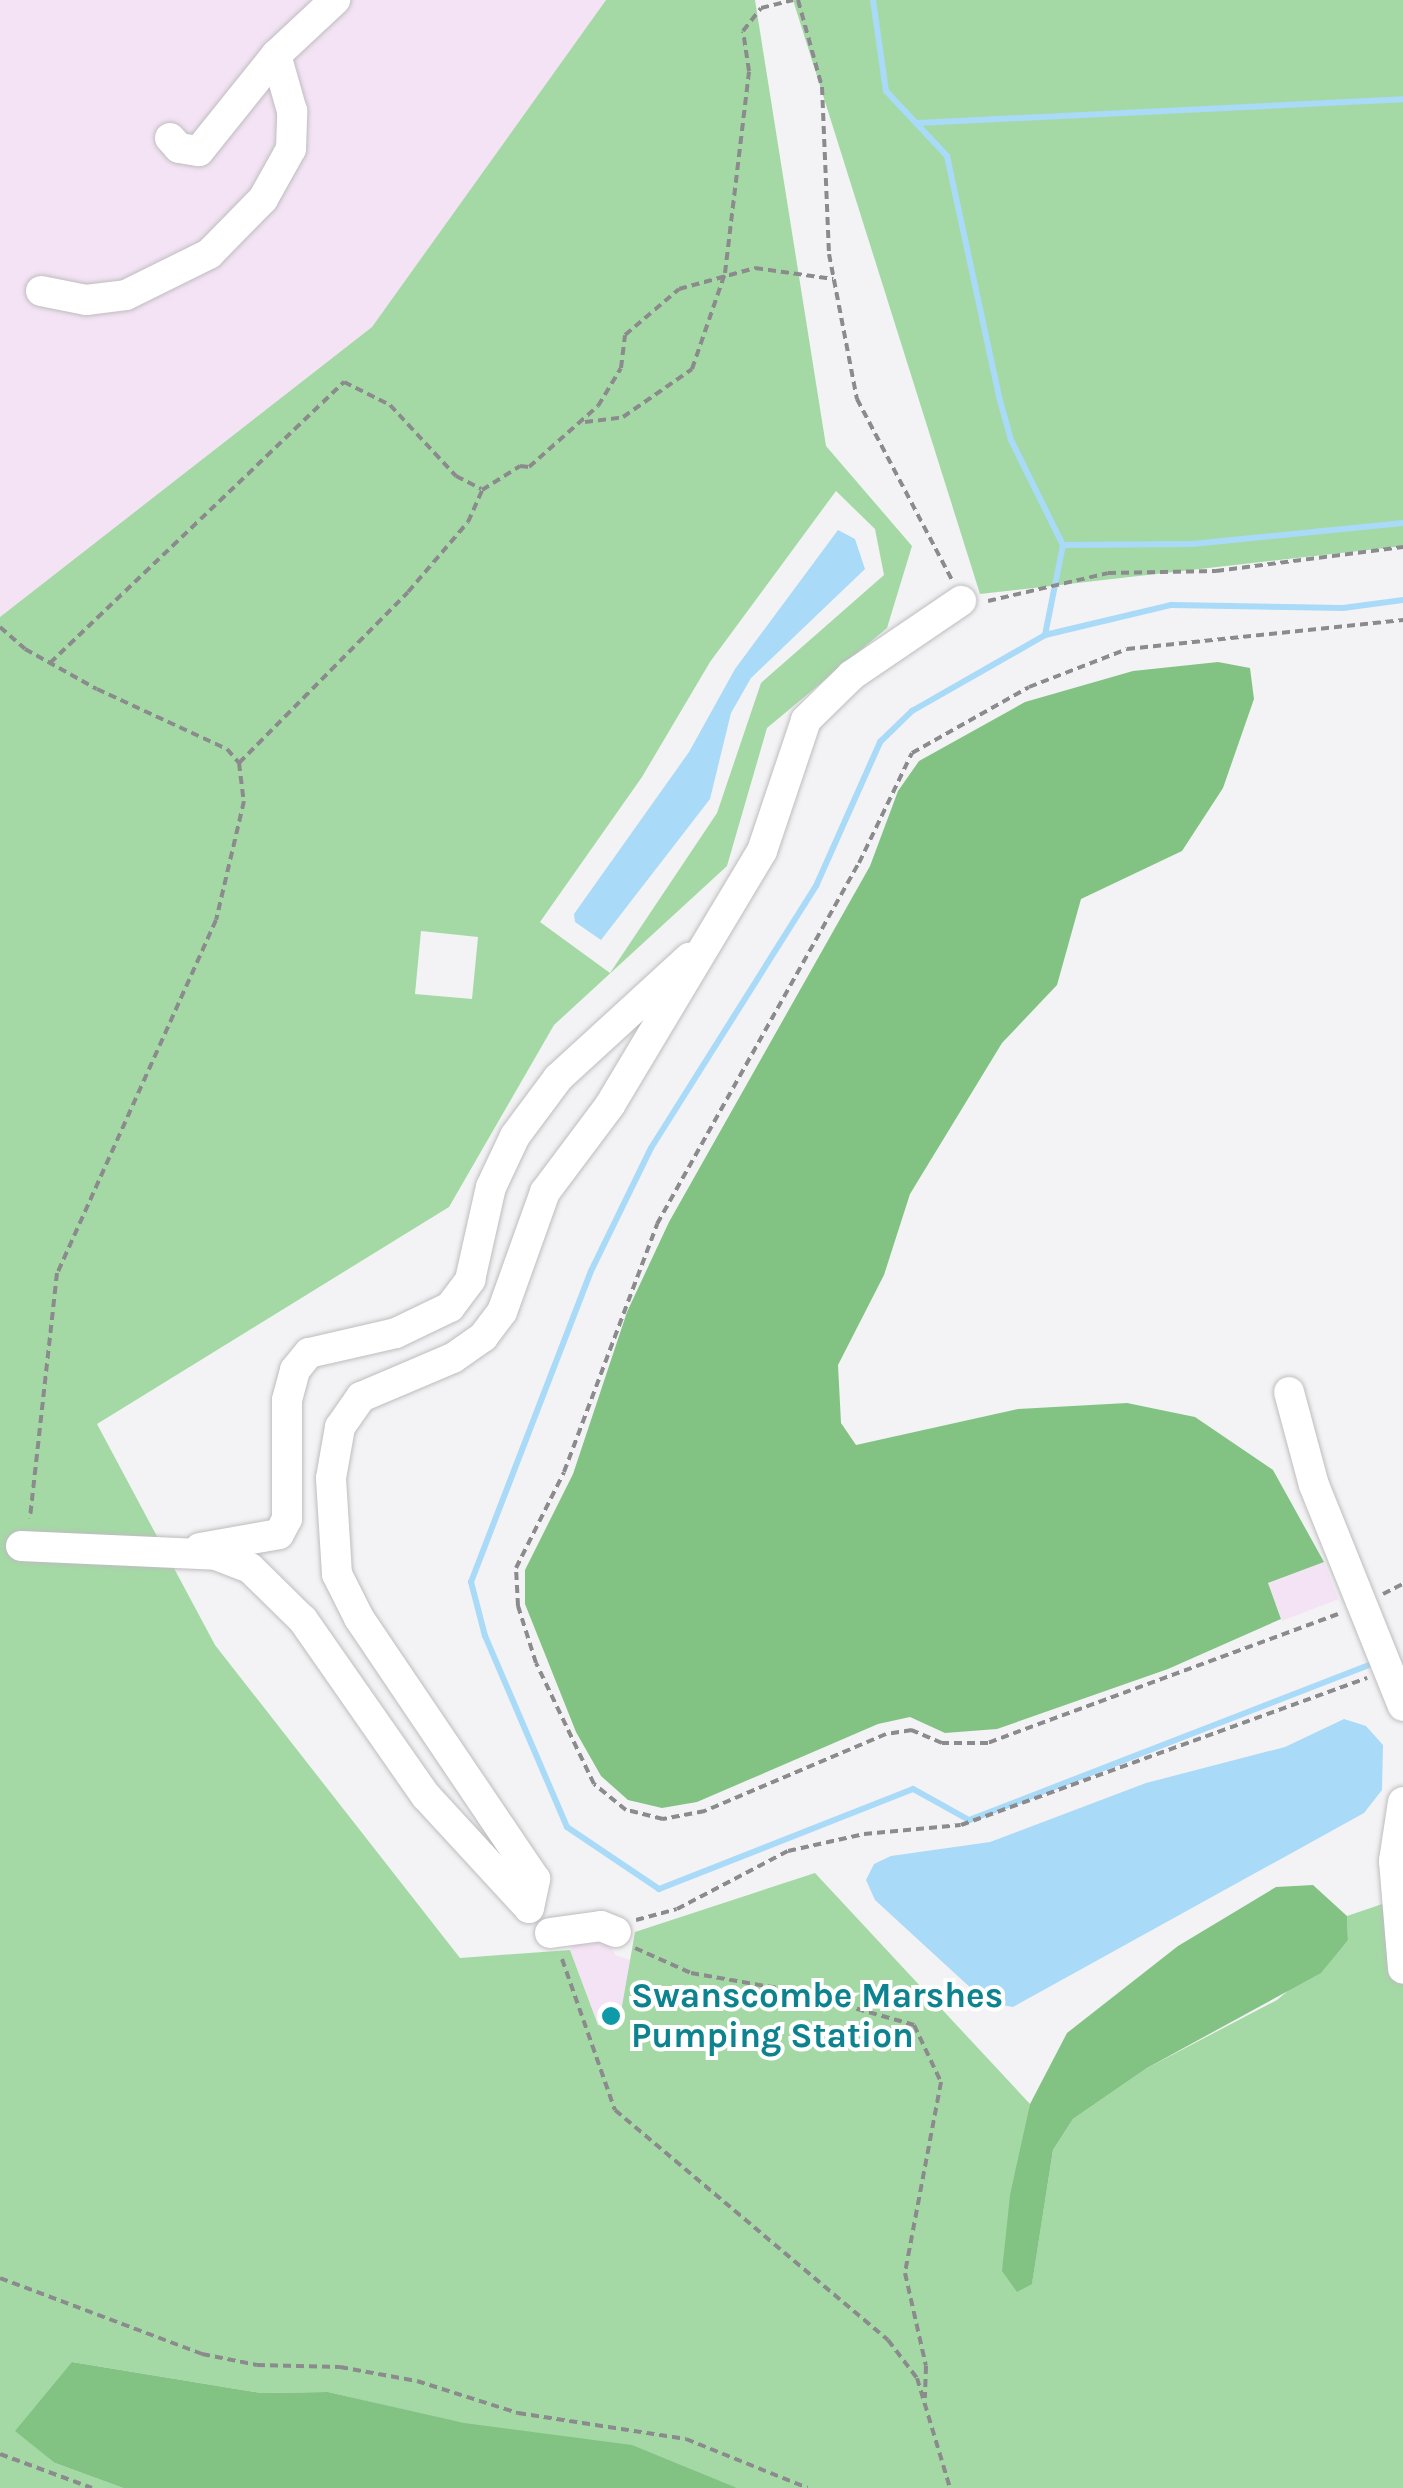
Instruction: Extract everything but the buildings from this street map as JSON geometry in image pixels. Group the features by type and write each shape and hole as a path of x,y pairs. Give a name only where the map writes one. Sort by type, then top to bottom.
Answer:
{"lane":[{"path":"170,138 179,148 199,152 276,54 335,0"},
{"path":"40,292 86,300 126,295 209,254 263,199 291,149 292,111 276,54"},
{"path":"43,1547 216,1554 250,1568 276,1589 426,1796 496,1865 529,1908 535,1880 359,1618 337,1574 331,1478 340,1428 361,1397 453,1358 483,1337 502,1312 545,1192 610,1105 762,852 794,750 816,708 852,674 961,601"},
{"path":"182,1552 279,1534 286,1519 287,1400 294,1370 309,1352 396,1332 450,1307 470,1280 491,1187 515,1136 558,1078 712,934"},
{"path":"1289,1392 1314,1485 1403,1706"},
{"path":"1403,1802 1394,1861 1403,1968"},
{"path":"550,1933 602,1926 616,1932"}],"path":[{"path":"580,424 624,417 684,380 714,319 725,273 749,71 742,32 761,8 796,0 822,87 833,279 864,419 921,512 961,601 1000,601 1108,573 1216,571 1403,547"},
{"path":"239,763 408,592 468,522 482,490 529,467 580,424 621,368 625,335 679,289 725,273 786,268 833,279"},
{"path":"50,663 344,382 390,405 456,476 482,490"},
{"path":"1360,1605 988,1742 942,1744 912,1730 886,1734 705,1811 663,1818 626,1810 594,1784 536,1663 518,1606 516,1568 564,1472 657,1224 859,862 912,753 1028,687 1127,649 1403,620"},
{"path":"0,627 50,663 208,738 239,763 244,801 216,920 57,1273 30,1504 43,1547"},
{"path":"925,2398 926,2366 905,2274 940,2082 914,2025 794,1990 692,1972 653,1958 616,1932 788,1852 864,1834 962,1825 1386,1669"},
{"path":"550,1933 616,2110 888,2340 925,2398 950,2488"},
{"path":"0,2278 202,2354 257,2364 340,2367 417,2381 535,2416 686,2439 808,2488"},
{"path":"0,2454 92,2488"}],"shaded area":[{"path":"0,0 606,0 372,327 0,617"},
{"path":"1324,1562 1338,1599 1282,1621 1268,1584"},
{"name":"Swanscombe Marshes Pumping Station","path":"579,1938 609,1943 615,1955 633,1961 618,2029 598,2025 570,1950"}],"green space":[{"path":"606,0 755,0 826,446 912,546 887,628 767,728 727,866 554,1025 449,1207 97,1424 215,1645 460,1958 570,1950 598,2025 618,2029 635,1932 815,1873 1030,2104 1017,2290 1032,2283 1053,2150 1073,2119 1147,2068 1277,2000 1348,1940 1347,1916 1403,1897 1403,2488 737,2488 328,2392 261,2393 72,2362 55,2463 123,2488 0,2488 0,617 372,327","holes":["836,491 875,529 884,575 761,683 717,813 610,973 540,922 642,777 710,662","421,931 478,937 472,999 415,994"]},
{"path":"793,0 1403,0 1403,546 980,594"},
{"path":"1218,662 1250,668 1254,699 1223,788 1182,851 1081,899 1057,985 1002,1043 910,1194 884,1275 838,1365 841,1423 856,1445 1018,1409 1127,1403 1195,1417 1273,1470 1324,1562 1268,1583 1281,1619 1168,1669 997,1729 945,1733 910,1717 878,1724 697,1802 662,1808 628,1800 601,1776 576,1732 525,1604 525,1570 573,1474 627,1312 669,1222 870,866 898,791 919,761 1025,702 1133,671"},
{"path":"1313,1885 1347,1916 1348,1940 1321,1973 1147,2068 1073,2119 1053,2150 1032,2284 1017,2292 1002,2271 1010,2195 1030,2104 1067,2033 1178,1946 1276,1887"},
{"path":"72,2362 261,2393 328,2392 464,2423 632,2445 737,2488 123,2488 55,2463 15,2431"}],"water":[{"path":"838,530 855,539 865,569 751,678 731,713 710,799 601,940 575,922 574,914 689,752 735,669"},
{"path":"1344,1719 1366,1726 1383,1745 1382,1790 1364,1813 1013,2007 986,2002 875,1900 866,1880 874,1864 891,1856 990,1842 1146,1783 1285,1747"}],"waterway":[{"path":"873,0 886,91 947,156 1011,440 1063,545 1045,635"},
{"path":"918,123 1403,99"},
{"path":"1063,545 1192,544 1403,523"},
{"path":"1369,1665 969,1820 913,1789 659,1889 567,1827 485,1636 471,1582 591,1271 651,1148 816,886 880,742 912,711 1045,635 1171,605 1343,608 1403,600"}],"place":[{"name":"Swanscombe Marshes Pumping Station","path":"611,2016"}]}
